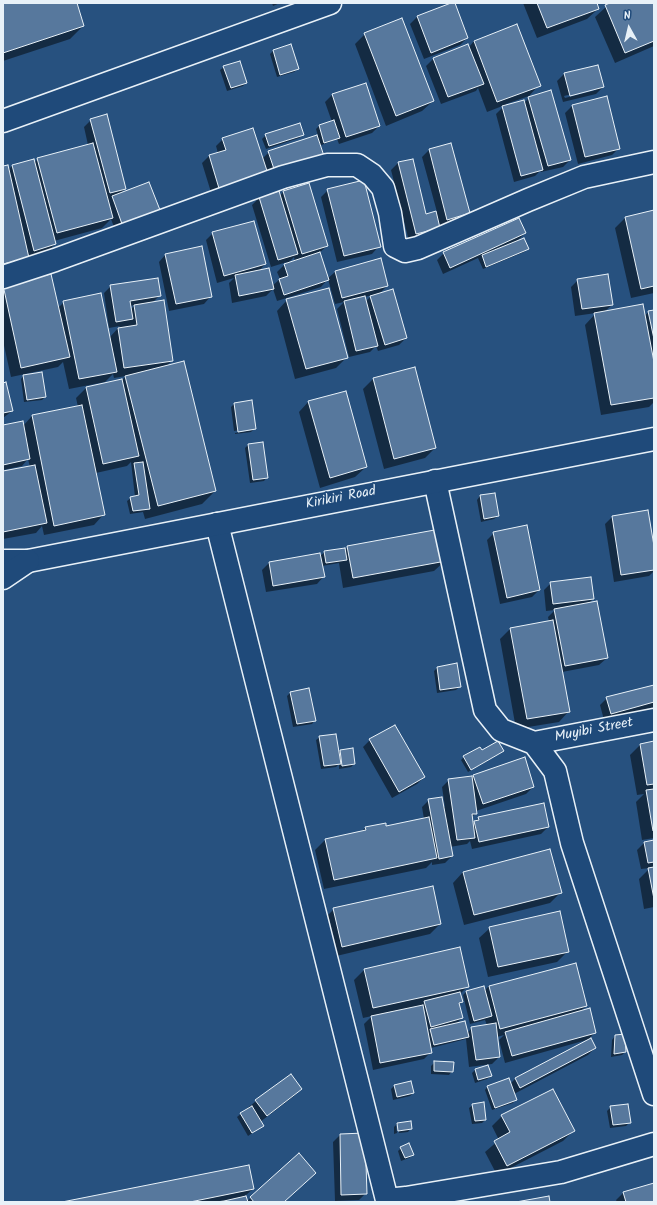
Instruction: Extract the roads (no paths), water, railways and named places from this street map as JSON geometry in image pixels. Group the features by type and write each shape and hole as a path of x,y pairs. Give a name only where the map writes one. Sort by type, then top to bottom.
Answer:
{"street":[{"path":"3,121 330,3"},
{"path":"3,277 55,260 283,177 327,165 357,165 372,175 383,188 390,212 395,246 405,251 418,248 584,177 654,162"},
{"name":"Kirikiri Road","path":"3,561 28,560 654,439"},
{"path":"435,481 486,710 501,730 534,743 554,771 572,843 654,1094"},
{"path":"217,524 387,1200 561,1172 654,1144"},
{"path":"3,578 28,560"},
{"name":"Muyibi Street","path":"534,743 654,720"}]}
